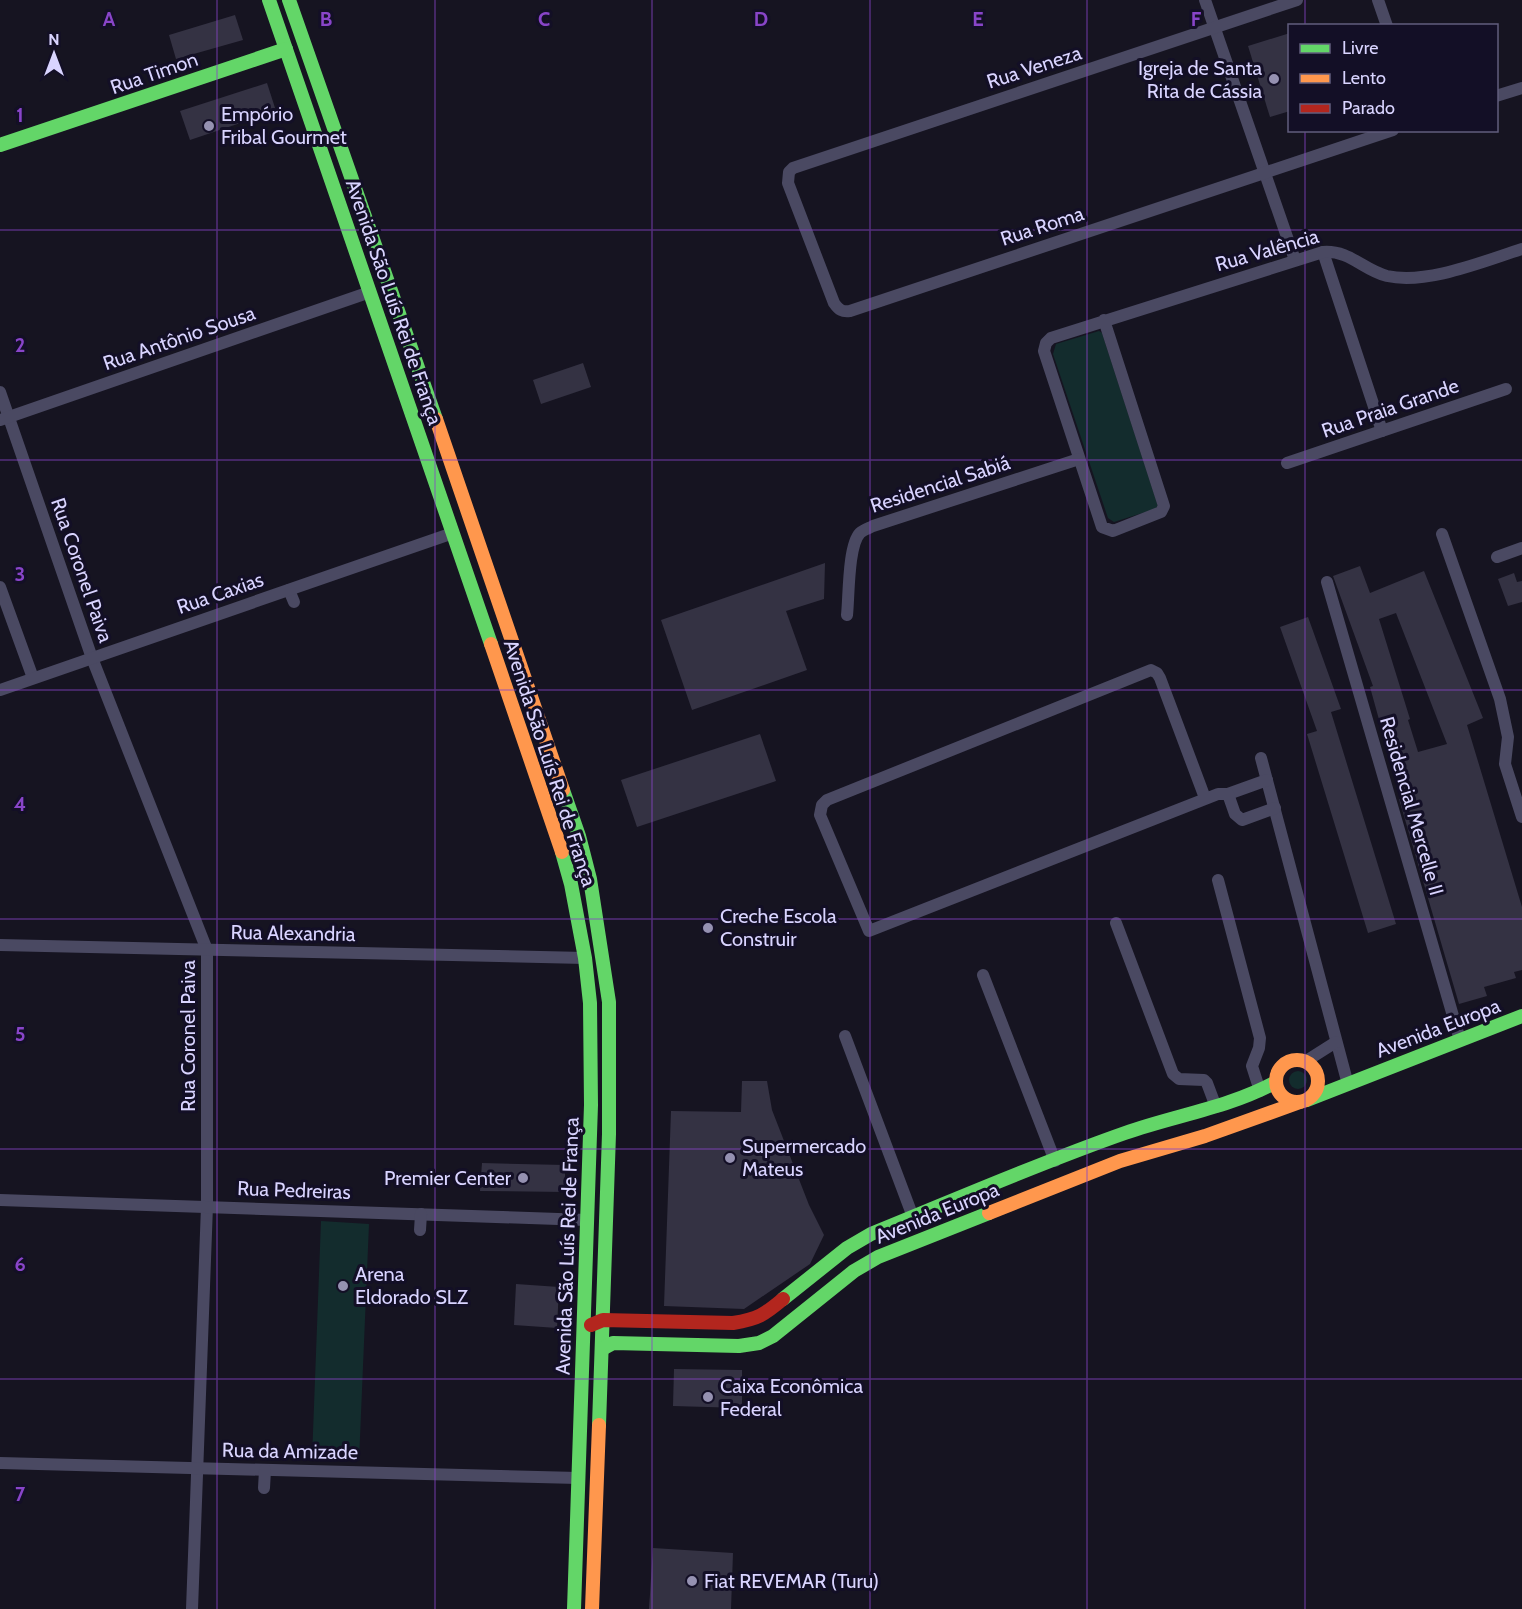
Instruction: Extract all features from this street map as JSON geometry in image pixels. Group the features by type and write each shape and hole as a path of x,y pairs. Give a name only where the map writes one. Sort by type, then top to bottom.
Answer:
{"main road":[{"name":"Avenida São Luís Rei de França","path":"269,0 552,819 571,884 585,958 592,1052 574,1609"},
{"name":"Avenida São Luís Rei de França","path":"289,0 511,636 579,836 590,879 609,1002 610,1106 592,1609"},
{"name":"Rua Timon","path":"0,145 286,49"},
{"name":"Avenida Europa","path":"602,1349 614,1343 739,1347 752,1345 773,1336 854,1271 878,1257 1120,1161 1205,1136 1304,1101 1345,1081 1368,1076 1522,1016"},
{"name":"Avenida Europa","path":"603,1320 739,1323 759,1317 859,1240 1134,1130 1216,1107 1260,1091 1276,1082 1280,1068 1285,1063 1292,1060 1306,1061"},
{"path":"1276,1082 1281,1095 1287,1099 1304,1101 1317,1089 1318,1075 1312,1065 1306,1061"},
{"name":"Avenida Europa","path":"1318,1075 1345,1081"},
{"path":"789,1294 804,1311"},
{"path":"583,1328 603,1320"}],"street":[{"path":"1205,0 1295,260"},
{"name":"Rua Veneza","path":"788,177 793,168 1297,0"},
{"path":"1378,0 1386,24"},
{"path":"1498,96 1522,88"},
{"name":"Rua Roma","path":"788,177 788,183 834,303 838,309 843,311 1387,132"},
{"name":"Rua Valência","path":"1079,459 1044,351 1046,343 1056,336 1323,252 1338,252 1377,272 1406,277 1450,272 1522,249"},
{"path":"1323,252 1382,431"},
{"name":"Rua Antônio Sousa","path":"4,419 370,292"},
{"path":"1079,459 1102,527 1113,531 1161,512 1164,506 1104,320"},
{"name":"Rua Praia Grande","path":"1287,464 1506,389"},
{"name":"Rua Coronel Paiva","path":"0,392 4,419 92,658 207,950 207,1206 192,1609"},
{"name":"Residencial Sabiá","path":"847,615 852,556 860,533 873,526 1079,459"},
{"name":"Rua Caxias","path":"0,690 453,533"},
{"path":"1442,534 1500,699 1508,737 1505,764 1522,817"},
{"path":"1497,557 1522,549"},
{"name":"Residencial Mercelle II","path":"1327,582 1460,1040"},
{"path":"0,587 33,678"},
{"path":"289,590 294,602"},
{"path":"1205,798 1160,678 1151,670 827,800 822,805 820,815 869,931 1205,798 1228,794 1267,780"},
{"path":"1261,758 1345,1081"},
{"path":"1228,794 1234,814 1242,820 1275,808"},
{"path":"1218,880 1260,1038 1260,1048 1252,1066 1260,1091"},
{"path":"1116,923 1173,1074 1179,1079 1204,1080 1216,1107"},
{"name":"Rua Alexandria","path":"0,945 585,958"},
{"path":"983,975 1055,1161"},
{"path":"845,1036 913,1217"},
{"path":"1306,1061 1336,1042"},
{"name":"Rua Pedreiras","path":"0,1200 587,1220"},
{"path":"420,1230 421,1214"},
{"name":"Rua da Amizade","path":"0,1463 578,1478"},
{"path":"264,1488 265,1470"}],"green space":[{"path":"1099,331 1102,333 1158,506 1114,522 1108,518 1053,354 1056,344"},
{"path":"1298,1071 1304,1074 1307,1080 1304,1086 1298,1089 1292,1086 1289,1080 1292,1074"},
{"name":"Arena Eldorado SLZ","path":"321,1221 369,1224 359,1461 312,1459"}],"building":[{"path":"235,15 243,40 176,59 169,35"},
{"name":"Igreja de Santa Rita de Cássia","path":"1288,34 1288,112 1270,117 1248,46"},
{"name":"Empório Fribal Gourmet","path":"267,83 276,111 190,140 180,111"},
{"path":"583,363 591,387 541,404 533,380"},
{"path":"825,563 824,599 786,611 807,670 692,710 661,620"},
{"path":"1360,566 1370,593 1424,571 1483,718 1467,725 1522,907 1522,970 1514,972 1516,978 1484,987 1487,996 1459,1004 1399,799 1401,799 1370,687 1373,686 1333,576","holes":["1396,613 1447,744 1418,752 1379,619"]},
{"path":"1514,573 1517,582 1522,581 1522,602 1508,606 1498,579"},
{"path":"1308,617 1341,709 1331,712 1396,924 1368,933 1307,734 1317,731 1280,627"},
{"path":"760,734 776,781 637,827 621,780"},
{"name":"Supermercado Mateus","path":"742,1081 767,1081 772,1110 809,1205 824,1235 810,1264 744,1309 664,1306 671,1111 741,1112"},
{"name":"Premier Center","path":"482,1163 565,1165 565,1192 480,1191"},
{"path":"516,1284 559,1287 557,1328 514,1325"},
{"name":"Caixa Econômica Federal","path":"674,1369 742,1370 742,1408 673,1406"},
{"name":"Fiat REVEMAR (Turu)","path":"653,1548 733,1553 731,1609 649,1609"}],"traffic: fast":[{"path":"269,0 491,644"},
{"path":"289,0 436,419"},
{"path":"0,145 286,49"},
{"path":"563,790 579,836 590,879 609,1002 609,1134 599,1425"},
{"path":"562,852 571,884 585,958 590,1003 591,1105 574,1609"},
{"path":"1307,1100 1522,1016"},
{"path":"783,1299 847,1248 871,1234 1029,1169 1144,1127 1221,1105 1276,1082"},
{"path":"602,1349 613,1343 739,1346 759,1343 773,1336 854,1271 878,1257 989,1213"}],"traffic: slow":[{"path":"436,419 563,790"},
{"path":"491,644 562,852"},
{"path":"1297,1060 1312,1066 1318,1081 1312,1096 1297,1102 1282,1096 1276,1081 1282,1066 1297,1060"},
{"path":"989,1213 1120,1161 1205,1136 1300,1102"},
{"path":"592,1609 599,1425"}],"traffic: jam":[{"path":"591,1325 603,1320 733,1323 760,1316 783,1299"}],"place":[{"name":"Igreja de Santa Rita de Cássia","path":"1274,79"},
{"name":"Empório Fribal Gourmet","path":"209,126"},
{"name":"Creche Escola Construir","path":"708,928"},
{"name":"Supermercado Mateus","path":"730,1158"},
{"name":"Premier Center","path":"523,1178"},
{"name":"Arena Eldorado SLZ","path":"343,1286"},
{"name":"Caixa Econômica Federal","path":"708,1397"},
{"name":"Fiat REVEMAR (Turu)","path":"692,1581"}]}
